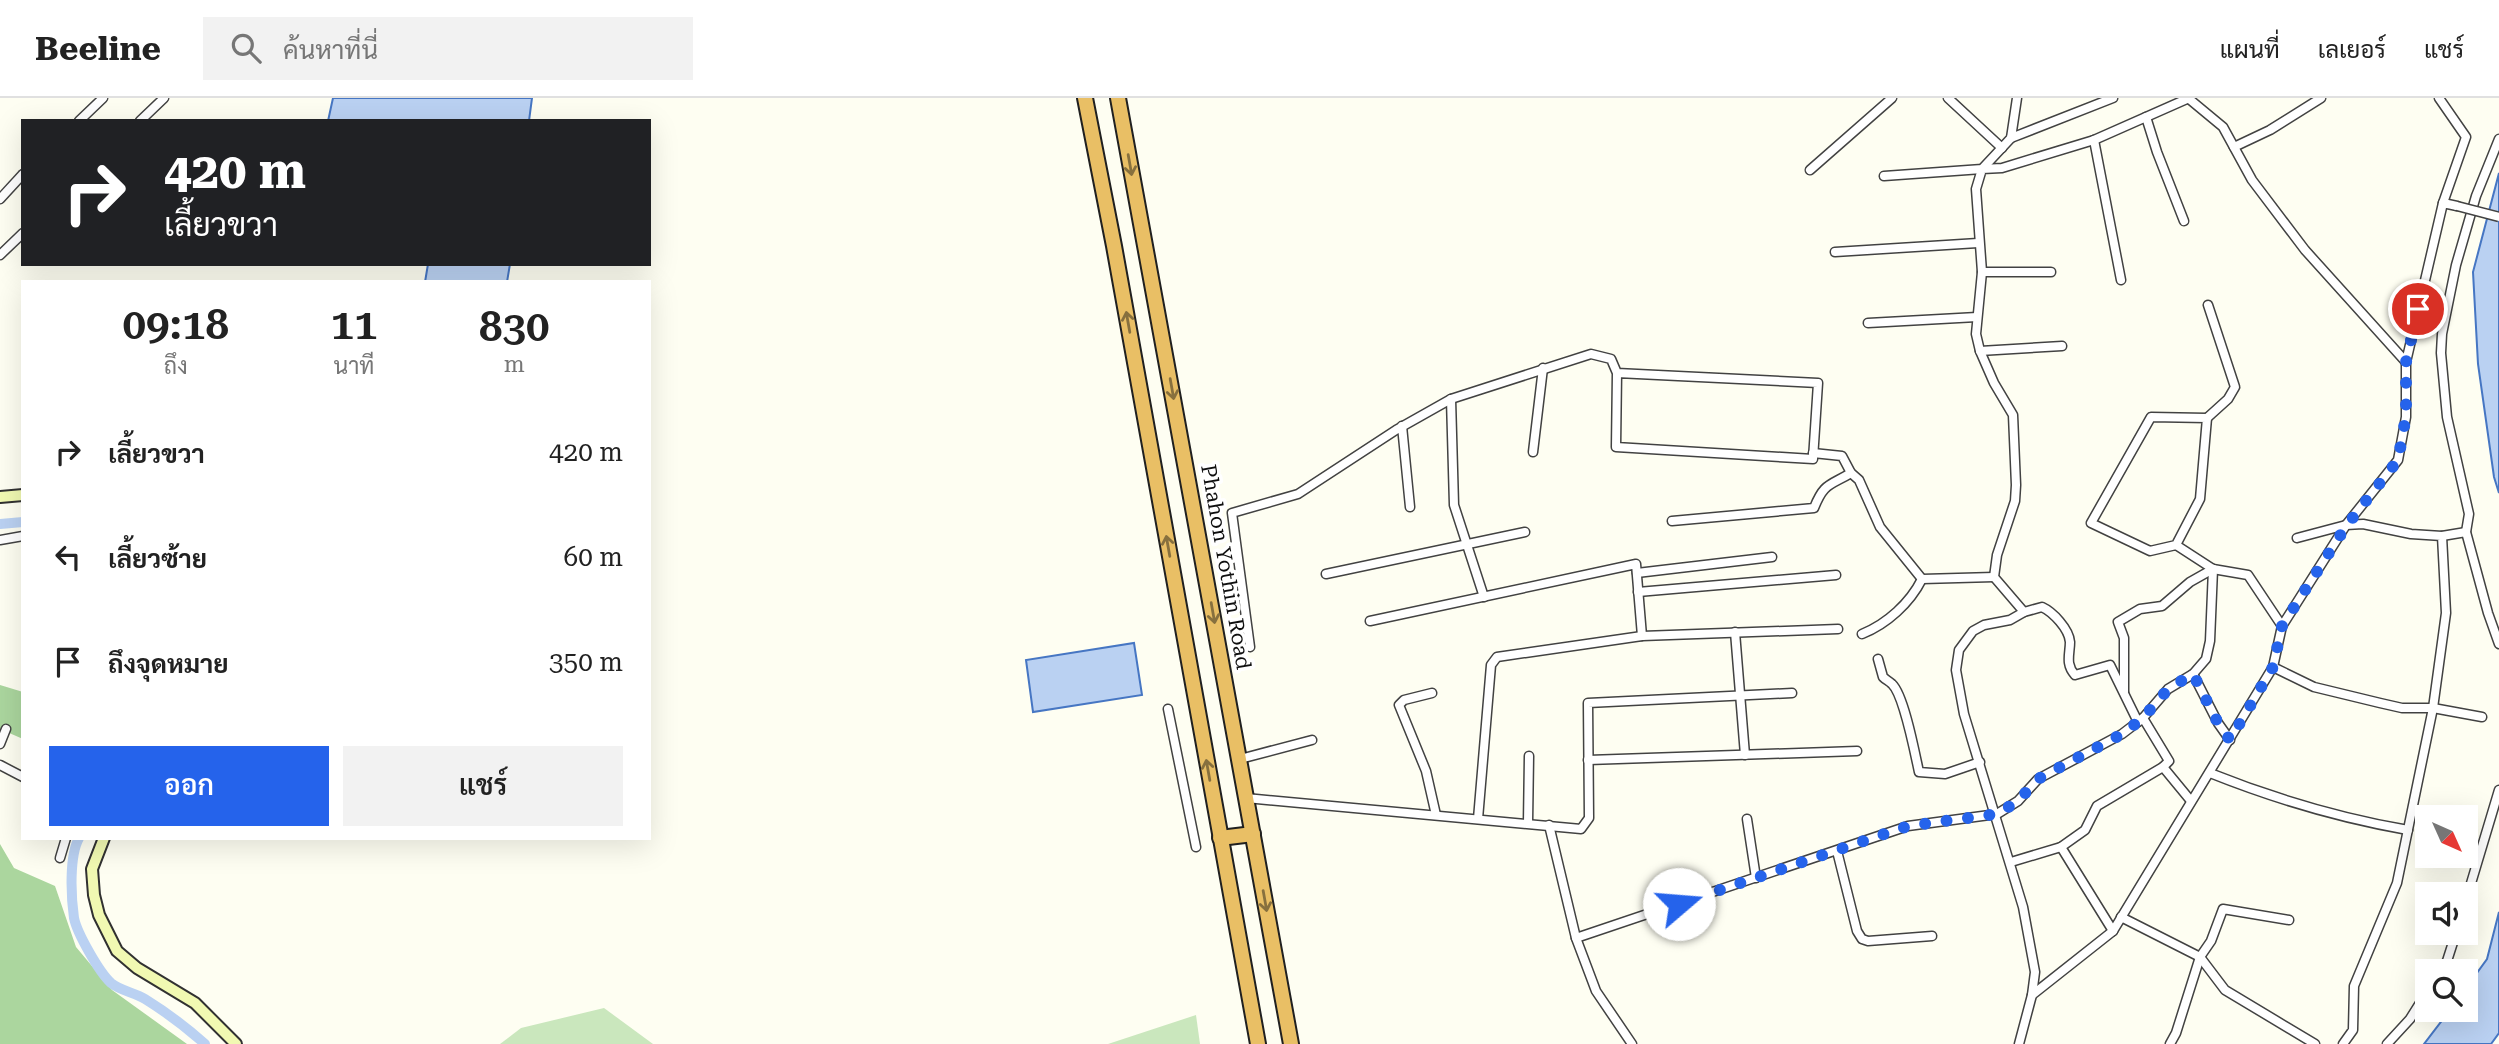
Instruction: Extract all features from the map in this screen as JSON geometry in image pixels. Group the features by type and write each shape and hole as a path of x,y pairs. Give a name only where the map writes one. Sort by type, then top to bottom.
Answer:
{"highway":[{"path":"1085,98 1258,1044"},
{"name":"Phahon Yothin Road","path":"1118,98 1291,1044"},
{"path":"1220,838 1253,834"}],"street":[{"path":"81,119 103,98"},
{"path":"142,119 164,98"},
{"path":"1810,170 1892,98"},
{"path":"1948,98 2001,148"},
{"path":"2011,138 2017,98"},
{"path":"2024,612 1994,577 1997,555 2015,501 2014,422 2010,407 1994,383 1980,351 1976,334 1982,272 1976,189 1982,169 2011,138 2113,98"},
{"path":"1884,176 2002,168 2094,140 2188,98 2223,127 2252,180 2305,250 2406,362"},
{"path":"2234,147 2270,130 2321,98"},
{"path":"2032,995 2113,931 2273,667 2282,626 2347,525 2398,460 2406,416 2406,362 2444,203 2466,137 2439,98"},
{"path":"2146,117 2184,221"},
{"path":"2499,139 2476,196 2456,265 2442,334 2441,353 2447,417 2469,514 2466,532 2499,644"},
{"path":"2094,140 2121,280"},
{"path":"0,199 21,176"},
{"path":"2444,203 2499,217"},
{"path":"0,255 21,235"},
{"path":"1835,252 1979,243"},
{"path":"1982,272 2052,272"},
{"path":"2176,545 2200,499 2207,418 2228,399 2235,387 2208,305"},
{"path":"1868,323 1978,317"},
{"path":"1980,351 2062,346"},
{"path":"1250,647 1232,513 1298,494 1402,426 1451,399 1543,368 1591,354 1611,359 1617,373 1616,446 1813,459 1818,383 1617,373"},
{"path":"1533,452 1543,368"},
{"path":"1451,399 1454,505 1485,597"},
{"path":"2207,418 2151,417 2091,523 2150,551 2176,545 2213,569 2248,575 2282,626"},
{"path":"1402,426 1410,507"},
{"path":"1813,453 1842,456 1851,473 1859,480 1880,527 1922,579"},
{"path":"1672,521 1814,509 1825,487 1851,473"},
{"path":"0,497 21,495"},
{"path":"2297,538 2347,525 2369,524 2411,534 2442,536 2466,532"},
{"path":"1325,574 1525,532"},
{"path":"2343,1044 2353,1030 2354,985 2396,883 2433,708 2446,613 2442,536"},
{"path":"0,540 21,537"},
{"path":"1637,572 1772,557"},
{"path":"1370,621 1636,564 1642,636"},
{"path":"1576,938 1908,826 1997,814 2018,801 2038,779 2122,734 2141,720 2168,689 2193,674 2206,659 2210,641 2213,569"},
{"path":"2124,692 2124,638 2118,622 2140,609 2162,606 2190,582 2213,569"},
{"path":"1638,592 1836,575"},
{"path":"1922,579 1994,577"},
{"path":"1861,634 1880,626 1910,599 1922,579"},
{"path":"2011,862 2061,848 2085,830 2096,806 2169,761 2141,720 2109,664 2075,675 2068,660 2070,641 2066,630 2045,608 2035,608 2010,620 1984,625 1973,631 1959,650 1956,670 1964,714 2011,862 2033,953 2035,972 2032,995 2018,1044"},
{"path":"1478,819 1491,665 1499,656 1642,636 1838,629"},
{"path":"1735,632 1745,755"},
{"path":"1878,659 1882,677 1892,684 1898,695 1920,772 1945,774 1980,762"},
{"path":"2273,667 2314,687 2402,708 2433,708 2482,717"},
{"path":"2193,674 2218,723 2230,740"},
{"path":"1432,693 1404,700 1399,705 1426,771 1436,815"},
{"path":"1247,797 1581,829 1589,818 1588,703 1792,693"},
{"path":"1168,709 1196,847"},
{"path":"0,744 6,729"},
{"path":"1240,759 1312,740"},
{"path":"1588,760 1857,751"},
{"path":"1528,823 1529,757"},
{"path":"0,765 21,776"},
{"path":"2163,766 2191,802"},
{"path":"2210,773 2265,795 2326,814 2408,830"},
{"path":"2471,882 2499,790"},
{"path":"1746,819 1756,878"},
{"path":"1549,825 1576,938 1596,990 1632,1044"},
{"path":"60,858 65,840"},
{"path":"103,840 92,869 94,895 99,915 117,951 137,968 195,1003 236,1044"},
{"path":"2061,848 2113,931"},
{"path":"1837,850 1861,939 1868,941 1932,936"},
{"path":"2170,1044 2200,957 2211,941 2223,909 2289,920"},
{"path":"2121,917 2200,957 2225,990 2315,1044"},
{"path":"2387,1044 2415,1011"}],"green space":[{"path":"0,685 21,691 21,738 0,729"},
{"path":"0,844 14,868 55,886 76,947 112,990 187,1044 0,1044"},
{"path":"604,1008 653,1044 500,1044 521,1028"},
{"path":"1196,1015 1200,1044 1108,1044"}],"water":[{"path":"333,98 532,98 529,119 328,119"},
{"path":"2499,173 2499,493 2494,477 2478,364 2473,272"},
{"path":"428,266 510,266 507,280 425,280"},
{"path":"1134,643 1142,695 1033,712 1026,660"},
{"path":"2499,912 2499,1033 2491,1044 2424,1044 2441,1022 2478,1022 2478,971 2487,959"}],"waterway":[{"path":"0,524 21,522"},
{"path":"78,840 72,866 74,918 95,962 111,983 153,1004 205,1044"}],"route":[{"path":"1679,904 1908,826 1997,814 2018,801 2038,779 2122,734 2143,718 2168,689 2193,674 2218,723 2230,740 2273,667 2282,626 2347,525 2398,460 2406,416 2406,362 2418,309"}]}
